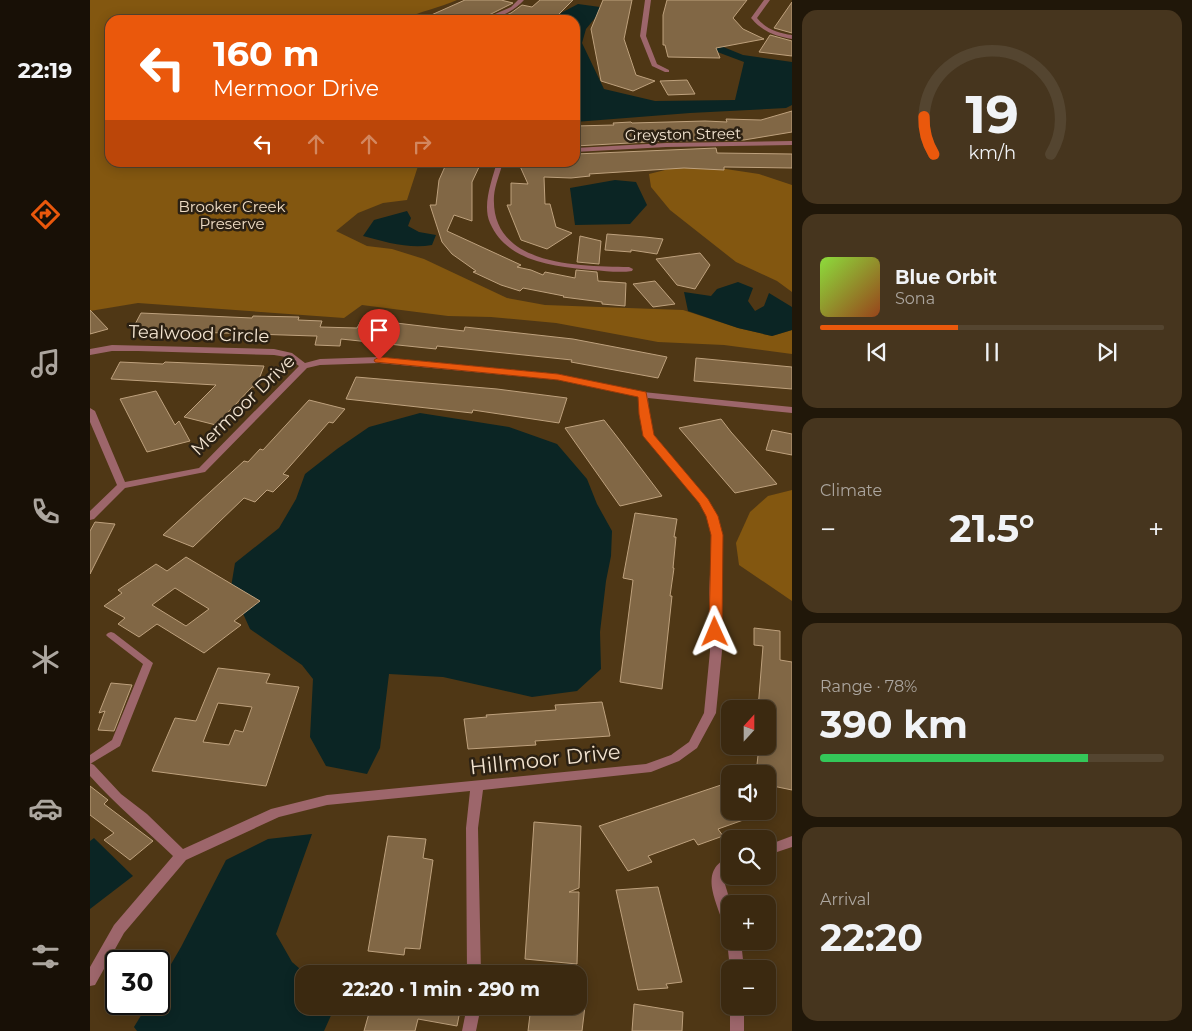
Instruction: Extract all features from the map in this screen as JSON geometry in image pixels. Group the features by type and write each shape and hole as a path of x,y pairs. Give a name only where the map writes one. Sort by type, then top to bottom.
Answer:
{"street":[{"path":"496,15 512,8 521,0"},
{"path":"648,0 643,36 654,65 667,71"},
{"path":"767,0 754,18 759,26 772,33 792,38"},
{"name":"Greyston Street","path":"580,150 666,145 792,143"},
{"path":"498,167 489,194 490,207 498,235 506,243 521,253 556,265 629,269"},
{"name":"Tealwood Circle","path":"90,352 112,348 138,348 274,352 289,355 304,366"},
{"name":"Mermoor Drive","path":"122,486 202,470 304,366 320,362 379,360 558,377 643,395 792,410"},
{"name":"Hillmoor Drive","path":"90,980 120,929 181,856 276,813 327,800 477,787 647,769 675,758 693,745 710,713 716,652 714,594 717,535 712,516 704,501 649,436 644,414 643,395"},
{"path":"90,411 122,486 90,517"},
{"path":"90,768 117,798 142,818 181,856"},
{"path":"474,965 472,828 477,787"},
{"path":"776,847 792,841"},
{"path":"721,870 717,881 721,895"},
{"path":"469,1031 472,1015"},
{"path":"737,1015 737,1031"}],"lane":[{"path":"90,760 116,743 148,663 111,635"}],"green space":[{"name":"Brooker Creek Preserve","path":"90,0 457,0 414,15 105,15 105,167 418,167 407,200 383,203 358,213 336,231 367,246 392,249 424,259 507,298 545,305 683,310 738,328 772,336 792,330 792,354 724,345 658,342 556,323 491,317 448,316 362,305 344,318 138,303 90,311"},
{"path":"677,167 719,168 759,174 792,185 792,292 777,281 736,262 670,210 651,187 649,174"},
{"path":"792,490 792,601 739,565 736,543 750,512 768,496"}],"water":[{"path":"578,4 600,7 600,12 586,29 582,43 604,89 655,101 735,100 744,62 712,50 716,44 743,55 792,62 792,105 786,108 580,122 580,15 560,15"},
{"path":"615,180 636,182 647,205 630,224 575,225 570,188"},
{"path":"407,211 411,218 408,226 419,232 436,235 432,245 388,243 363,236 374,220"},
{"path":"738,282 753,288 748,301 755,311 764,306 769,293 792,307 792,330 772,336 738,328 688,311 684,292 711,296 717,289"},
{"path":"420,413 509,427 557,444 587,479 597,504 612,531 611,556 600,632 601,669 577,691 532,697 443,677 389,674 380,748 367,774 326,766 310,737 313,679 302,665 250,629 231,587 235,563 279,528 296,499 305,474 369,427"},
{"path":"312,834 276,934 296,965 295,1015 331,1015 324,1031 137,1031 134,1027 141,1015 170,1015 170,966 226,860 268,839"},
{"path":"94,838 133,876 90,909 90,841"}],"building":[{"path":"465,0 501,0 513,3 489,15 431,15"},
{"path":"540,0 573,0 558,15 506,15 522,5 532,7"},
{"path":"603,0 632,0 624,39 636,75 655,81 633,91 601,81 591,29"},
{"path":"667,0 747,0 733,18 743,29 764,39 716,48 720,58 668,57 665,45 663,45 663,15"},
{"path":"792,2 792,33 774,28"},
{"path":"770,35 792,41 792,56 759,52"},
{"path":"687,80 695,94 668,95 660,81"},
{"path":"792,111 792,132 744,140 666,141 580,146 580,126 614,125 613,123 631,122 727,122 726,119 761,120"},
{"path":"716,148 717,153 792,154 792,168 724,167 724,170 684,168 589,174 590,176 571,178 544,177 545,204 550,204 556,227 572,233 547,249 521,240 507,205 511,205 511,183 528,184 520,167 580,167 580,154"},
{"path":"445,167 479,167 472,182 472,221 454,215 447,231 521,265 517,267 543,275 545,272 575,278 576,270 597,272 598,281 626,283 625,306 602,304 602,302 563,297 523,288 520,291 501,285 473,272 476,271 452,254 442,242 430,205 436,205 439,180"},
{"path":"607,234 663,239 657,254 631,250 631,252 605,250"},
{"path":"580,236 601,241 599,264 577,262"},
{"path":"700,253 710,265 695,289 677,285 656,259"},
{"path":"655,281 675,304 653,307 633,284"},
{"path":"90,310 108,329 90,334"},
{"path":"141,313 252,318 253,316 299,317 298,320 322,321 320,327 357,328 362,319 464,331 465,327 573,339 667,357 658,378 571,362 572,360 437,346 436,349 341,339 340,346 315,345 317,336 132,330"},
{"path":"696,358 792,367 792,389 694,381"},
{"path":"120,362 264,366 256,387 252,387 216,425 184,417 216,385 111,379"},
{"path":"356,377 497,389 567,398 559,423 473,410 472,413 346,399"},
{"path":"156,391 175,425 179,421 190,441 147,452 120,399"},
{"path":"309,400 345,409 333,423 329,422 283,474 289,476 273,492 267,490 255,502 244,498 193,547 163,535 244,461 248,462 260,449 263,450"},
{"path":"721,419 777,484 735,493 679,428"},
{"path":"604,420 662,496 620,506 565,428"},
{"path":"772,430 792,434 792,455 766,450"},
{"path":"635,513 677,519 670,596 672,596 662,689 620,682 633,580 623,578"},
{"path":"95,522 115,524 90,574 90,531"},
{"path":"186,557 260,601 234,621 241,625 204,653 157,624 139,637 118,624 125,618 104,606 122,593 118,590 156,564 167,571","holes":["175,588 209,609 186,626 152,605"]},
{"path":"754,628 780,631 780,660 792,662 792,790 776,787 776,765 757,765 758,755 776,755 776,700 759,700 763,646 754,645"},
{"path":"218,668 270,674 266,683 299,687 266,786 152,771 175,718 196,721","holes":["218,703 252,707 243,732 235,730 229,745 203,742"]},
{"path":"111,683 132,685 114,731 98,730 105,711 99,713"},
{"path":"602,702 610,736 535,741 536,745 468,749 464,719 487,717 486,715 556,710 555,705"},
{"path":"721,785 721,820 743,820 718,829 721,837 698,845 694,839 648,856 652,862 628,871 599,826"},
{"path":"90,786 108,800 104,804 153,841 130,860 104,840 114,833 90,815"},
{"path":"534,822 581,826 579,888 569,892 579,892 577,964 525,959"},
{"path":"388,836 426,839 423,858 433,860 420,949 405,948 404,955 368,951"},
{"path":"658,887 682,982 666,984 668,988 638,990 616,890"},
{"path":"634,1004 683,1012 682,1031 632,1031"},
{"path":"368,1015 459,1015 457,1026 418,1019 415,1031 364,1031"},
{"path":"530,1015 584,1015 582,1031 528,1031"}],"route":[{"path":"379,360 558,377 643,395 644,414 649,436 704,501 712,516 717,535 714,594 715,632"}]}
